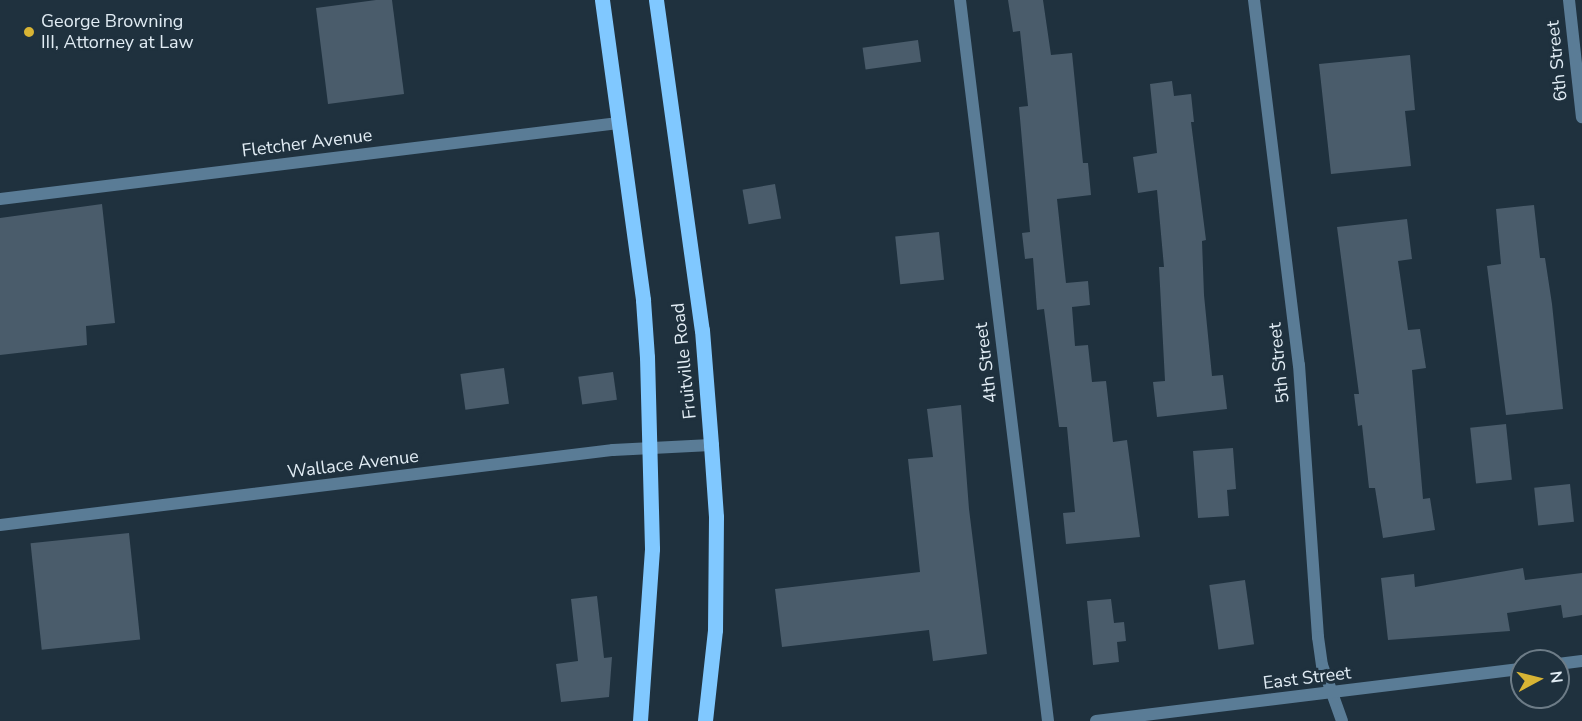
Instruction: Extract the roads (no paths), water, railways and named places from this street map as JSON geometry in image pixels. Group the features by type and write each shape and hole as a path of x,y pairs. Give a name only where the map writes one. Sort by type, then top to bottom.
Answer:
{"main road":[{"name":"Fruitville Road","path":"602,0 643,300 651,449 650,620 640,721"},
{"name":"Fruitville Road","path":"657,0 702,330 716,517 715,630 705,721"}],"street":[{"name":"4th Street","path":"960,0 1048,721"},
{"name":"5th Street","path":"1254,0 1299,365 1318,637 1322,665 1342,721"},
{"name":"6th Street","path":"1569,0 1582,117"},
{"name":"Fletcher Avenue","path":"0,199 618,123"},
{"name":"Wallace Avenue","path":"0,525 613,450 711,445"},
{"name":"East Street","path":"1096,721 1510,671"}],"place":[{"name":"George Browning III, Attorney at Law","path":"29,32"}]}
